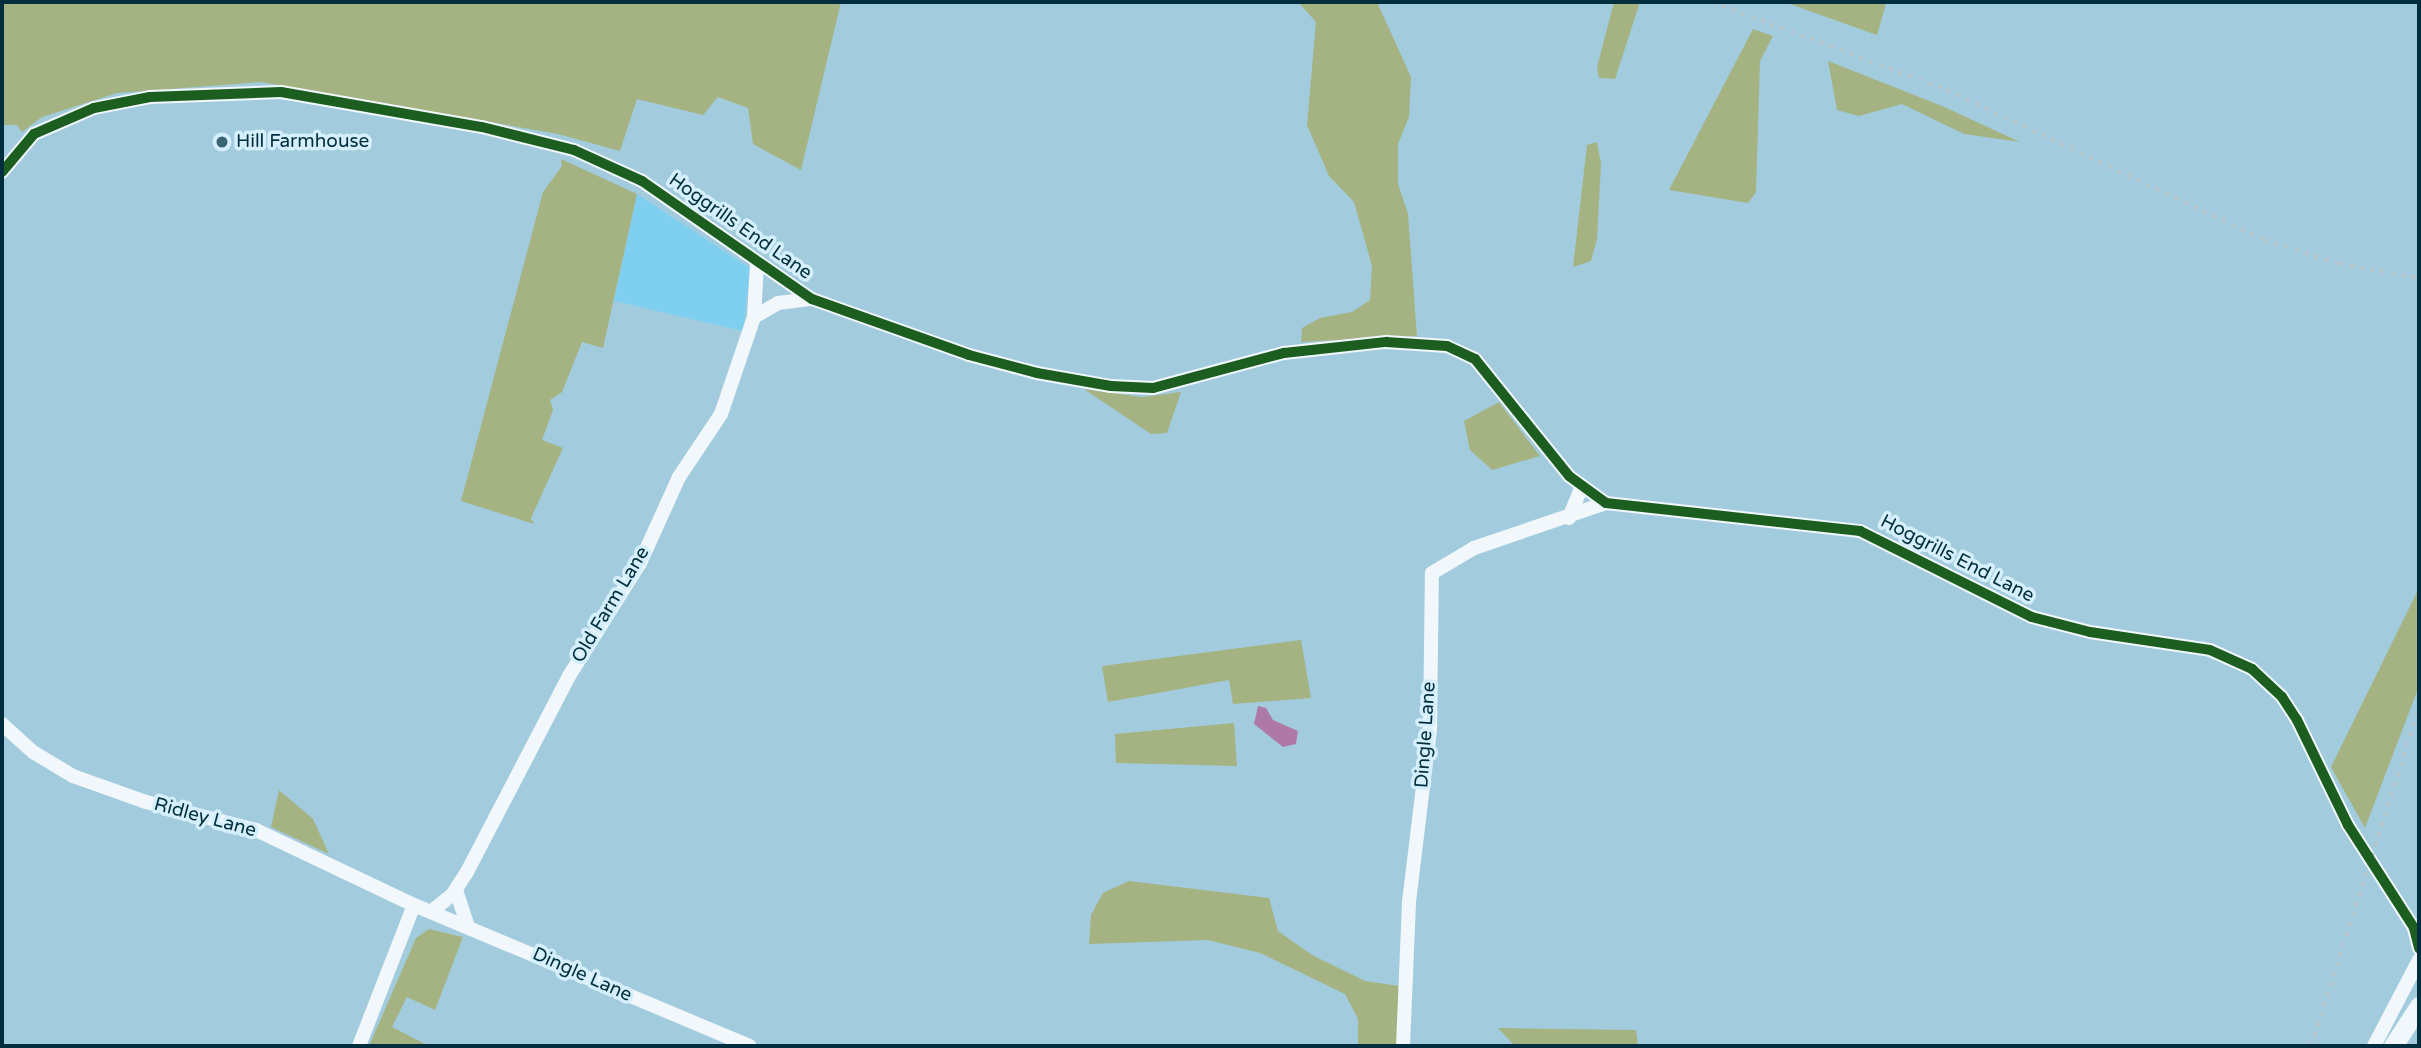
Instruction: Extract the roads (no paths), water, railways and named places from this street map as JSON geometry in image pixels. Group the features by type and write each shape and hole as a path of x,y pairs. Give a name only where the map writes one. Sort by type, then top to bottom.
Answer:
{"street":[{"name":"Hoggrills End Lane","path":"2,172 34,134 93,108 150,97 281,92 482,127 574,150 642,181 812,299 989,362 1135,389 1166,386 1284,353 1386,342 1447,345 1475,359 1581,488 1606,503 1860,531 2032,617 2090,632 2224,655 2252,669 2282,696 2356,838 2419,940 2419,948"},
{"name":"Old Farm Lane","path":"432,911 456,890 569,676 640,563 679,477 721,414 754,317 757,263"},
{"path":"754,317 778,303 812,299"},
{"path":"1569,517 1581,488"},
{"name":"Dingle Lane","path":"1403,1046 1409,902 1430,729 1430,579 1436,568 1457,555 1606,503"},
{"name":"Ridley Lane","path":"2,724 33,752 73,776 146,802 256,830 414,905"},
{"path":"456,890 467,924"},
{"path":"359,1046 414,905"},
{"name":"Dingle Lane","path":"414,905 467,924 750,1046"},
{"path":"2374,1046 2419,960"},
{"path":"2393,1046 2419,1006"}],"railway":[{"path":"1712,2 1947,90 2265,240 2340,264 2419,278"},
{"path":"2311,1046 2419,707"}],"place":[{"name":"Hill Farmhouse","path":"222,142"}]}
